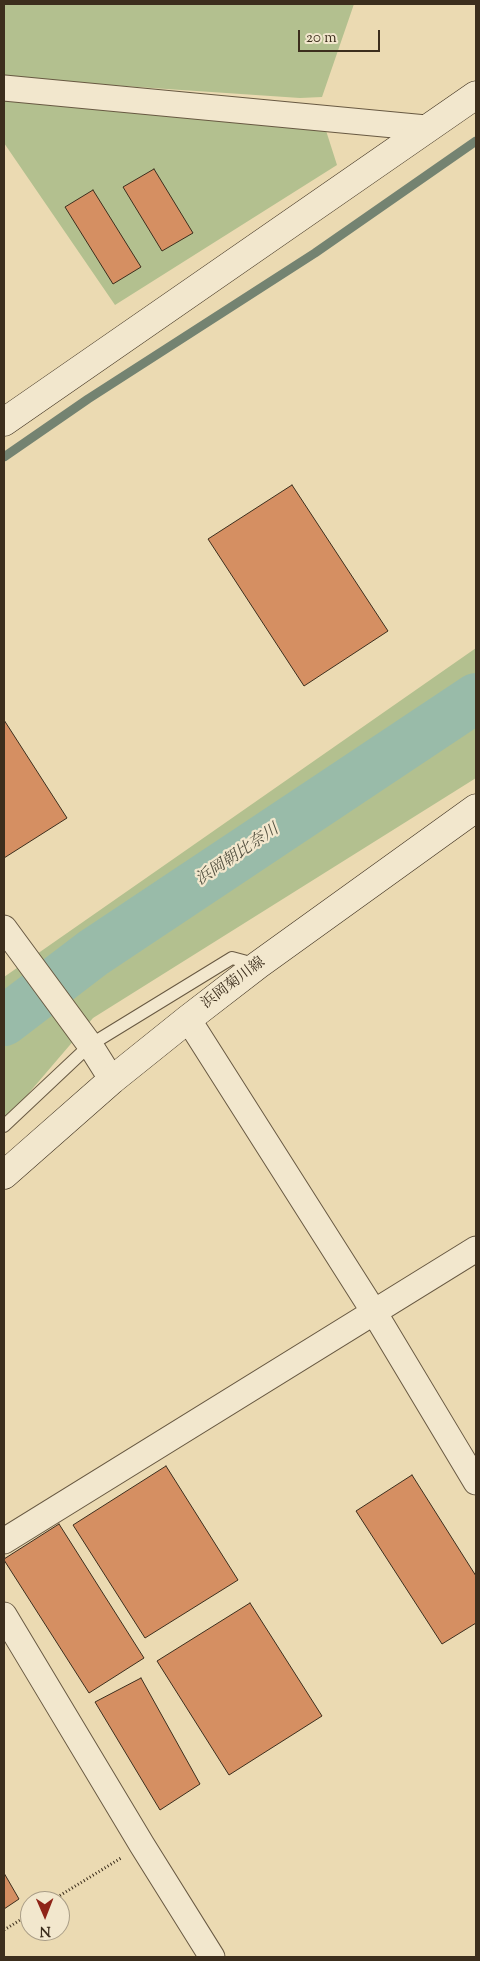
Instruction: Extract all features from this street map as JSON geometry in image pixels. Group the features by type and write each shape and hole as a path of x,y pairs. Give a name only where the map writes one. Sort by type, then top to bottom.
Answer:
{"main road":[{"path":"4,422 476,94"},
{"name":"浜岡菊川線","path":"4,1175 112,1080 188,1019 258,965 476,808"}],"street":[{"path":"4,88 426,128"},
{"path":"4,928 90,1045 112,1080"},
{"path":"188,1019 374,1312 476,1482"},
{"path":"4,1541 476,1249"},
{"path":"4,1615 142,1845 212,1957"}],"lane":[{"path":"4,1126 90,1045 232,958 258,965"}],"path":[{"path":"67,1891 142,1845"},
{"path":"4,1930 20,1920"}],"green space":[{"path":"4,4 354,4 322,97 300,98 4,78"},
{"path":"4,94 322,118 337,165 115,305 4,143"},
{"path":"476,648 476,778 93,1018 4,1122 4,977"}],"building":[{"path":"154,169 193,233 162,251 123,187"},
{"path":"93,190 141,267 113,284 65,207"},
{"path":"292,485 388,631 304,686 208,539"},
{"path":"4,720 67,818 4,858"},
{"path":"166,1466 238,1580 145,1638 73,1525"},
{"path":"412,1475 476,1576 476,1623 442,1644 356,1511"},
{"path":"59,1524 144,1658 89,1693 4,1560"},
{"path":"250,1603 322,1716 229,1775 157,1661"},
{"path":"141,1678 200,1784 160,1810 95,1702"},
{"path":"4,1873 19,1899 4,1909"}],"waterway":[{"path":"4,457 88,399 315,253 476,141"},
{"name":"浜岡朝比奈川","path":"4,1021 93,953 476,698"}]}
